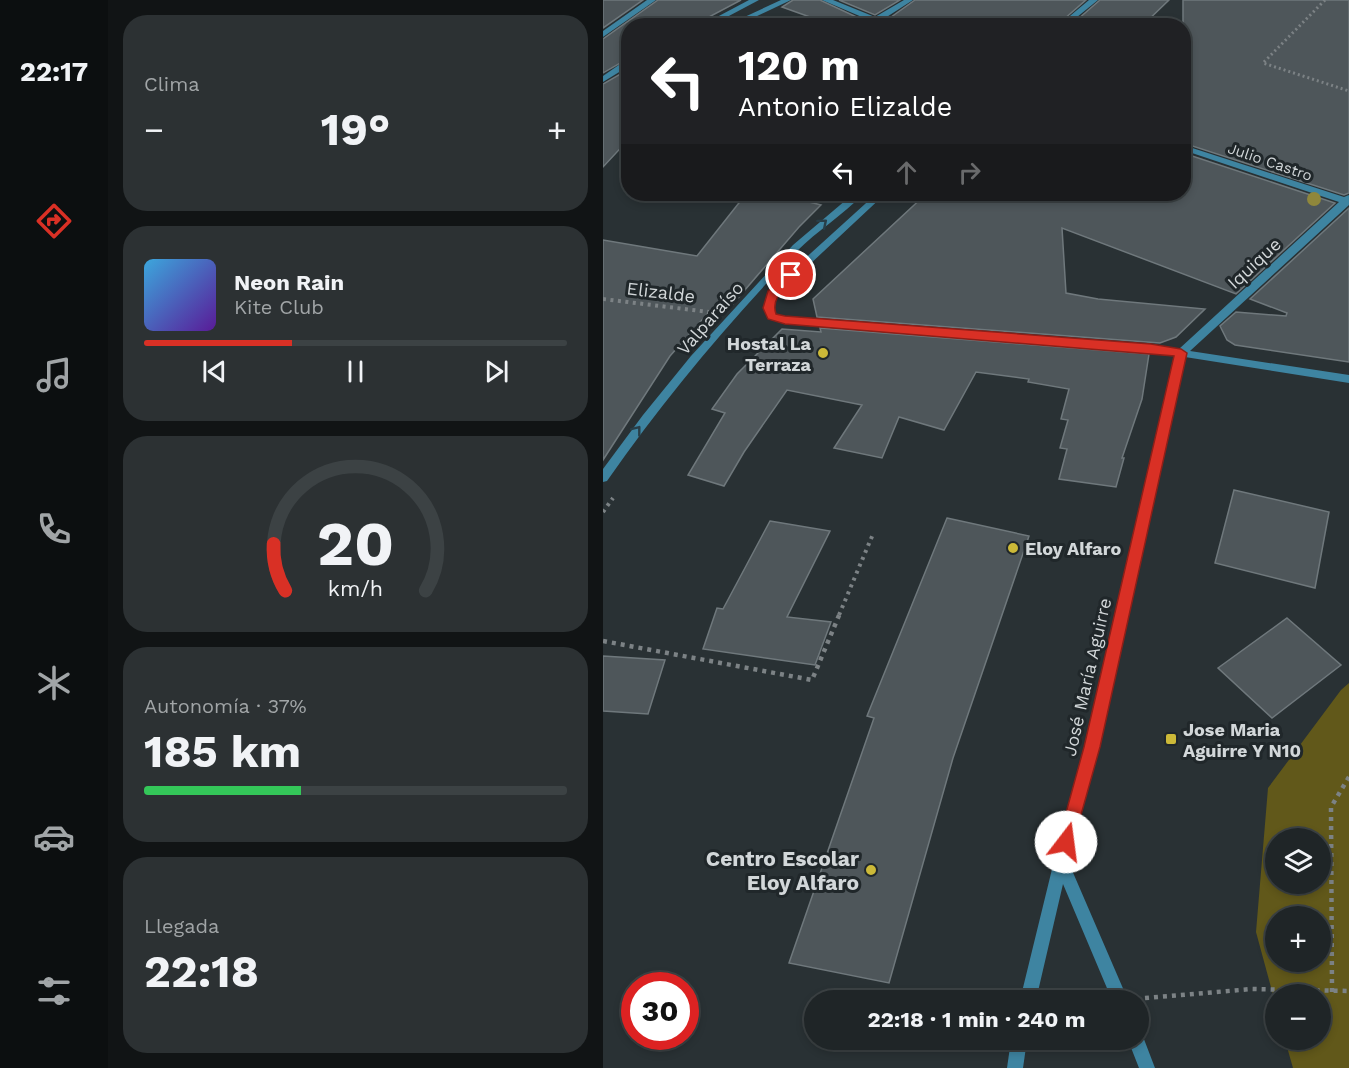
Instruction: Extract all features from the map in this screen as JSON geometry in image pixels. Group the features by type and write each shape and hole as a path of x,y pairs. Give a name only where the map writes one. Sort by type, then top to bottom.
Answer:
{"street":[{"path":"627,18 652,0"},
{"path":"719,18 755,0"},
{"path":"746,18 787,0"},
{"path":"826,0 871,18"},
{"path":"879,18 909,0"},
{"path":"1071,18 1093,0"},
{"path":"603,35 621,22"},
{"path":"604,79 621,67"},
{"path":"604,79 621,71"},
{"name":"Julio Castro","path":"1191,150 1348,201"},
{"name":"Valparaíso","path":"603,478 633,434 719,332 797,245 850,201"},
{"name":"Valparaíso","path":"873,201 772,294 768,308 772,316 785,320 1151,348 1181,353"},
{"name":"Iquique","path":"1181,353 1348,201"},
{"path":"1181,353 1349,379"},
{"name":"José María Aguirre","path":"1030,990 1061,861 1092,747 1181,353"},
{"path":"1061,861 1116,990"},
{"path":"1015,1068 1018,1050"},
{"path":"1140,1050 1147,1068"}],"path":[{"path":"1325,0 1263,63 1349,91"},
{"name":"Elizalde","path":"603,299 717,313"},
{"path":"603,641 813,680 873,534"},
{"path":"1332,992 1331,807 1349,777"},
{"path":"1149,998 1252,989 1332,992 1349,990"}],"shaded area":[{"path":"1349,683 1349,1068 1293,1068 1288,1050 1331,1050 1331,984 1270,984 1267,972 1331,972 1331,906 1265,906 1265,965 1256,932 1268,788 1341,690"}],"building":[{"path":"603,0 643,0 603,28"},
{"path":"658,0 741,0 707,18 633,18"},
{"path":"793,0 820,0 859,18 813,18 782,7"},
{"path":"839,0 900,0 875,15"},
{"path":"915,0 1086,0 1065,18 890,18"},
{"path":"1100,0 1169,0 1150,18 1079,18"},
{"path":"1183,0 1349,0 1349,193 1344,195 1191,146 1191,18 1183,18"},
{"path":"621,26 621,63 603,73 603,39"},
{"path":"621,74 621,148 603,167 603,84"},
{"path":"1191,156 1335,203 1236,294 1062,228 1066,293 1098,299 1205,309 1176,337 1160,343 817,317 813,299 918,201 1191,201"},
{"path":"740,201 805,201 821,205 799,227 732,305 717,303 670,356 603,460 603,240 697,256"},
{"path":"1349,208 1349,362 1235,345 1227,340 1220,326 1236,312 1286,316 1287,313 1250,299"},
{"path":"820,328 1149,354 1142,399 1122,458 1124,458 1116,487 1059,479 1067,449 1060,448 1068,420 1061,419 1069,389 1028,382 1029,379 976,372 944,430 899,417 882,458 834,448 862,405 787,390 744,452 724,486 688,475 725,413 712,409 737,374 782,329 821,332"},
{"path":"1234,490 1329,512 1315,588 1215,563"},
{"path":"947,518 1029,536 953,758 889,983 789,963 874,718 867,716"},
{"path":"770,521 830,531 787,617 831,622 815,665 703,649 717,608 723,609"},
{"path":"1287,618 1341,665 1272,718 1218,668"},
{"path":"603,656 665,660 648,714 603,711"}],"place":[{"name":"Hostal La Terraza","path":"823,353"},
{"name":"Eloy Alfaro","path":"1013,548"},
{"name":"Jose Maria Aguirre Y N10","path":"1171,739"},
{"name":"Centro Escolar Eloy Alfaro","path":"871,870"}],"route":[{"path":"791,275 772,294 768,308 772,316 785,320 1151,348 1181,353 1092,747 1066,842"}]}
